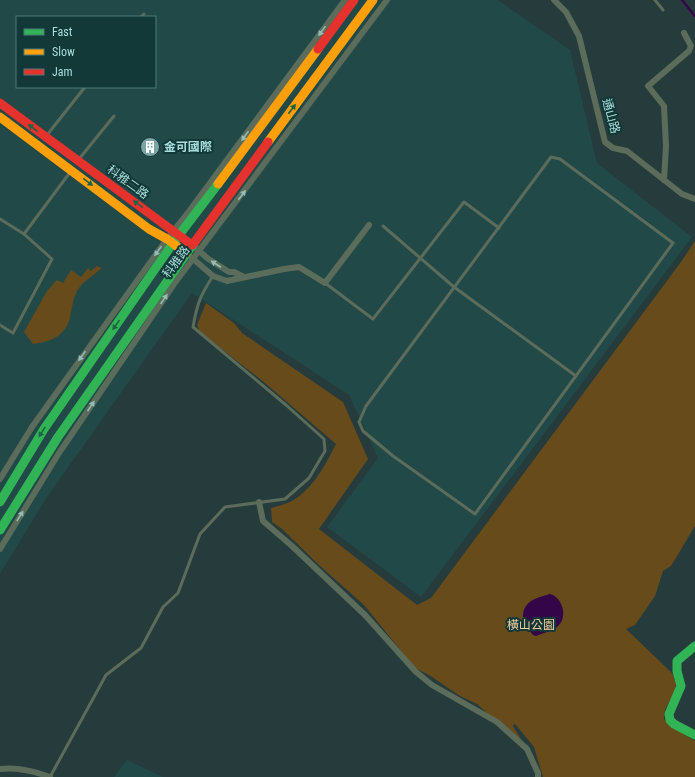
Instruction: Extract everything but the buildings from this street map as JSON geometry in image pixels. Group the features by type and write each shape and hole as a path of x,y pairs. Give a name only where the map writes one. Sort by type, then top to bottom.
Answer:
{"street":[{"name":"科雅路","path":"0,478 32,427 176,233 195,204 345,0"},
{"name":"科雅路","path":"176,233 204,202 354,0"},
{"name":"科雅路","path":"0,530 58,437 186,253 373,0"},
{"name":"科雅路","path":"0,549 59,453 174,284 387,0"},
{"name":"通山路","path":"554,0 566,12 579,36 606,142 613,148 626,151 682,194 695,199"},
{"path":"664,180 666,146 664,106 648,86 689,51 691,46 684,33"},
{"name":"科雅二路","path":"0,103 176,233 207,258 229,272 234,272 244,277"},
{"name":"科雅二路","path":"0,117 149,228 170,241 213,276 227,281 299,267 325,283"},
{"path":"325,283 370,225"},
{"name":"科雅路","path":"0,502 44,429 170,241"},
{"path":"259,502 263,521 292,546 365,615 416,672 432,685 497,722 527,748 538,773 538,777"},
{"path":"695,646 677,661 680,686 669,714 670,720 674,724 695,735"},
{"path":"0,769 7,768 34,771 50,777"}],"lane":[{"path":"655,0 663,10"},
{"path":"45,137 84,88"},
{"path":"78,161 114,116"},
{"path":"551,157 560,159 673,243 475,514 393,456 363,432 359,422 366,406 499,228 551,157"},
{"path":"24,234 72,170"},
{"path":"325,283 373,319 464,202 499,228"},
{"path":"0,218 24,234 52,259 13,332 0,325"},
{"path":"383,226 454,287 576,376"},
{"path":"50,777 106,674 141,648 163,607 178,593 200,534 225,507 285,499 309,478 324,451 324,439 193,327 196,309 201,296 213,276"}],"shaded area":[{"path":"0,0 498,0 570,50 597,163 692,237 421,597 327,527 378,458 349,395 192,293 47,497 0,574"},
{"path":"550,594 558,599 562,607 562,621 557,627 551,630 536,636 533,635 530,631 531,628 527,619 523,617 525,607 531,601"},
{"path":"127,760 163,777 114,777"}],"green space":[{"name":"橫山公園","path":"695,241 695,526 671,566 663,571 655,596 635,625 626,629 673,674 676,685 674,693 665,710 664,719 669,725 695,741 695,777 543,777 534,747 515,724 513,726 527,749 477,704 460,696 429,675 415,668 364,605 319,565 282,529 272,522 271,508 292,501 307,490 318,476 336,444 265,383 200,332 197,325 206,303 234,323 242,333 343,402 368,459 319,529 417,605 431,598 681,262"},
{"path":"97,266 102,268 79,287 68,324 65,329 51,340 33,344 24,332 47,291 57,280 63,283 71,270 81,277 88,268 91,271"}],"waterway":[{"path":"682,0 695,16"}],"traffic: fast":[{"path":"0,502 44,429 173,243 218,184"},
{"path":"0,530 58,437 194,243"},
{"path":"695,646 677,661 677,671 681,686 669,714 670,720 674,724 695,735"}],"traffic: slow":[{"path":"268,142 373,0"},
{"path":"218,184 318,49"},
{"path":"0,117 149,229 167,239 186,253"}],"traffic: jam":[{"path":"318,49 354,0"},
{"path":"0,103 192,245"},
{"path":"194,243 268,142"}],"place":[{"name":"金可國際","path":"150,147"}]}
